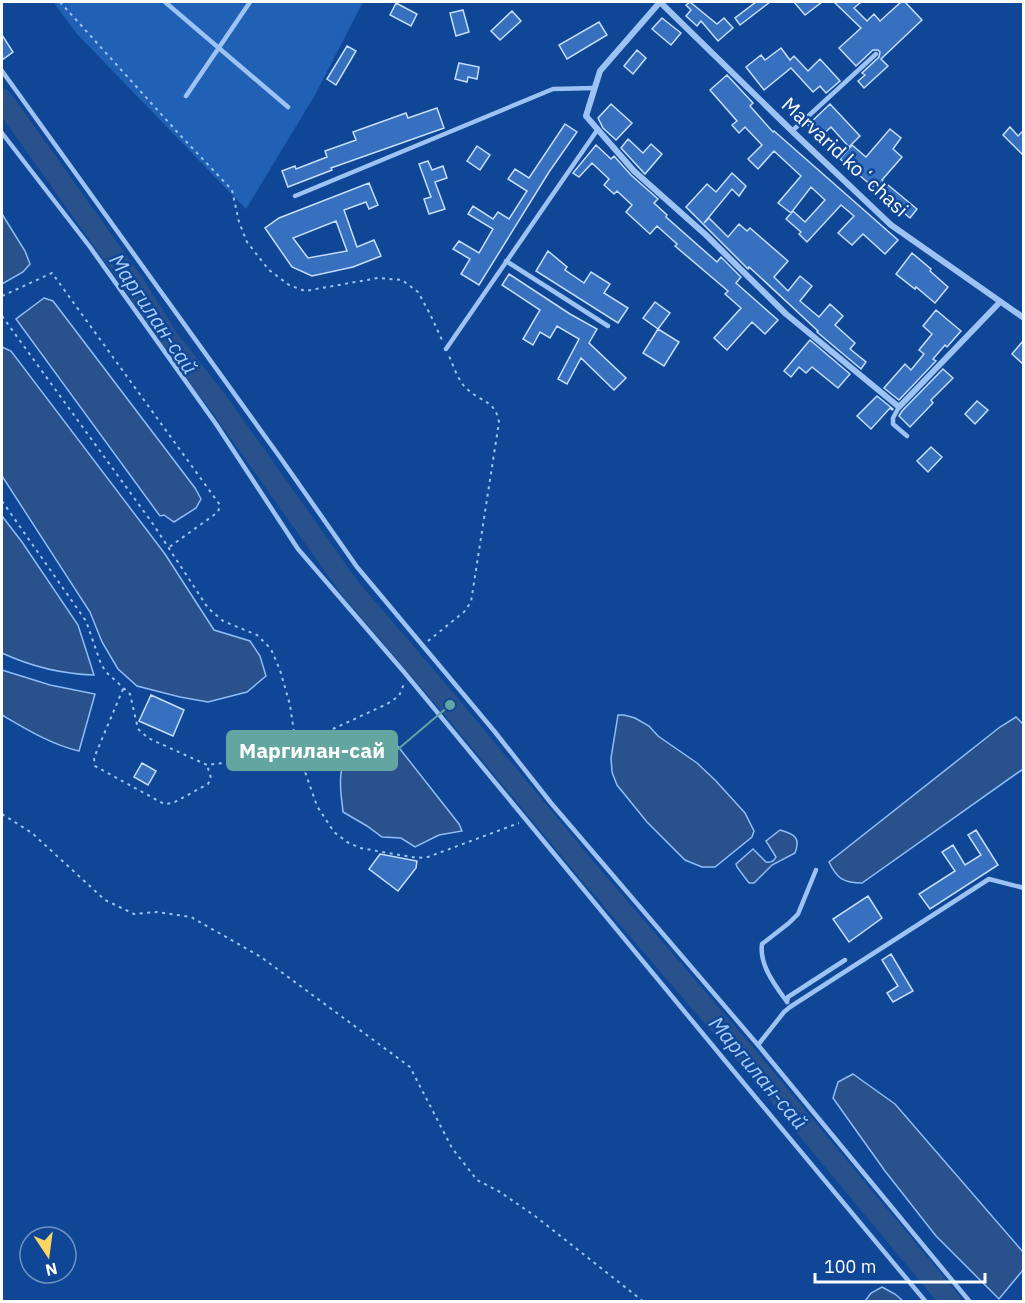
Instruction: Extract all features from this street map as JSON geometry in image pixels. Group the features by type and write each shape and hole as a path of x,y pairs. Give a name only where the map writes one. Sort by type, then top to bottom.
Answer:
{"street":[{"path":"660,2 600,71 586,116 634,171 706,235 786,314 899,407 1000,302"},
{"name":"Marvarid koʻchasi","path":"660,2 891,225 1023,318"}],"lane":[{"path":"165,2 288,107"},
{"path":"186,96 250,2"},
{"path":"792,131 876,54"},
{"path":"2,71 357,567 495,732 550,803 758,1045 970,1302"},
{"path":"296,196 553,88 595,88"},
{"path":"446,349 598,129"},
{"path":"2,133 104,265 216,424 298,549 404,672 926,1302"},
{"path":"506,261 608,326"},
{"path":"899,407 893,423 908,436"},
{"path":"788,1004 769,975 760,952 762,944 798,914 816,870"},
{"path":"788,1004 989,879 1023,888"},
{"path":"758,1045 784,1012 788,1004 788,997 845,960"}],"path":[{"path":"60,2 232,190 239,222 247,242 269,270 289,285 304,291 378,278 402,280 418,292 456,373 466,388 492,405 497,412 499,422 471,602 464,612 423,645"},
{"path":"2,296 51,273 220,505 218,512 168,548"},
{"path":"2,316 153,524 208,608 222,621 257,635 271,649 290,705 296,746 317,806 334,832 360,848 417,858 428,857 527,820"},
{"path":"2,501 86,621 106,672 130,694 138,729 148,738 207,765 239,761 296,746 387,704 399,696 404,686 404,672"},
{"path":"123,688 94,758 95,766 164,804 173,804 208,784 211,778 207,765"},
{"path":"2,814 32,833 105,900 134,914 157,912 191,917 261,957 410,1067 452,1148 477,1180 500,1192 535,1216 644,1302"}],"shaded area":[{"path":"53,2 363,2 315,95 246,209 77,34"},
{"path":"2,214 25,251 30,264 23,272 2,284"},
{"path":"44,298 53,301 195,488 201,499 196,508 174,522 164,515 160,516 16,319"},
{"path":"2,347 11,351 165,554 214,630 250,641 260,656 266,676 247,692 208,702 137,686 118,669 102,642 90,612 2,476"},
{"path":"2,516 78,625 94,675 47,668 2,653"},
{"path":"2,670 50,685 95,694 79,751 49,741 2,715"},
{"path":"618,715 635,718 649,726 658,736 697,763 745,813 754,831 752,837 715,867 702,867 685,860 647,822 617,785 612,772 611,758"},
{"path":"1016,717 1023,724 1023,769 862,883 846,881 835,872 829,862 1000,727"},
{"path":"389,735 459,824 462,831 439,835 415,847 401,838 382,837 343,812 340,779 346,761 364,738"},
{"path":"780,830 789,833 797,840 795,853 772,865 754,883 749,883 736,864 753,849 766,862 773,861 776,857 766,841"},
{"path":"853,1074 895,1104 1023,1252 1023,1270 999,1299 936,1236 885,1171 833,1098 838,1082"},
{"path":"882,1287 903,1301 865,1301 871,1293"}],"building":[{"path":"690,2 717,24 724,18 733,28 718,41 701,21 697,26 686,16 691,10 686,5"},
{"path":"756,2 770,2 740,25 735,18"},
{"path":"794,2 822,2 805,15"},
{"path":"834,2 861,2 854,8 867,21 874,14 880,21 901,2 905,2 922,20 881,59 888,66 864,88 858,81 865,75 862,73 879,57 880,52 873,50 856,66 839,48 861,28"},
{"path":"396,3 417,14 411,26 390,15"},
{"path":"463,10 469,32 456,36 450,13"},
{"path":"512,11 521,21 500,40 491,31"},
{"path":"662,18 681,33 671,45 652,29"},
{"path":"599,22 607,35 567,59 559,45"},
{"path":"2,35 13,52 2,60"},
{"path":"347,46 356,51 336,85 327,79"},
{"path":"781,48 790,60 794,56 808,71 820,59 840,81 826,93 820,86 813,92 791,68 764,90 746,67 761,55 765,60"},
{"path":"637,50 646,58 633,74 624,66"},
{"path":"459,63 479,67 477,79 468,77 467,82 455,79"},
{"path":"727,75 753,103 750,106 773,132 898,240 885,254 863,234 852,245 838,233 854,216 841,205 807,242 799,234 801,232 786,219 793,211 805,222 825,200 811,187 791,213 778,203 801,176 774,151 758,169 748,159 762,145 745,127 739,133 732,125 737,121 710,90"},
{"path":"611,104 632,123 616,140 603,128 598,118"},
{"path":"830,104 860,136 849,147 831,127 820,137 808,125"},
{"path":"437,108 444,128 331,168 332,170 288,187 282,171 295,166 296,169 327,157 325,151 356,140 353,132 406,113 408,118"},
{"path":"565,124 577,132 549,172 479,285 461,274 470,259 453,249 459,241 479,253 493,229 468,214 473,206 493,219 498,212 509,219 527,191 508,179 515,169 529,178"},
{"path":"1010,127 1018,136 1023,131 1023,155 1003,135"},
{"path":"890,129 901,138 893,149 902,157 882,180 917,209 910,218 840,159 852,145 866,157"},
{"path":"628,139 643,153 651,144 662,154 645,174 621,148"},
{"path":"596,145 611,159 614,156 658,199 654,203 667,215 666,217 717,262 721,257 741,277 736,283 778,320 765,334 752,322 727,350 714,338 741,308 725,294 728,291 675,246 677,244 657,226 650,234 626,212 632,205 617,191 614,194 604,185 609,179 592,163 579,177 573,173"},
{"path":"477,146 490,155 480,170 467,161"},
{"path":"428,161 432,170 443,166 447,178 435,182 445,209 429,214 424,199 431,197 419,164"},
{"path":"732,173 746,186 739,196 732,189 704,223 709,218 728,237 739,224 747,231 750,228 788,261 774,277 788,291 800,276 812,286 800,301 819,317 830,304 843,316 835,325 855,343 850,349 866,362 861,369 817,332 749,267 748,269 686,207 707,184 716,192"},
{"path":"369,183 378,205 369,209 366,202 344,210 357,247 374,240 381,256 353,267 312,276 292,267 265,228 279,218","holes":["336,221 347,251 308,258 293,238"]},
{"path":"548,251 567,267 565,270 584,283 591,272 610,284 604,293 628,308 618,323 536,271"},
{"path":"912,253 948,287 935,303 896,274"},
{"path":"509,274 597,329 589,343 626,378 614,390 581,358 567,384 558,379 579,339 557,326 550,338 540,332 533,345 523,339 540,310 502,285"},
{"path":"655,302 670,313 658,329 643,318"},
{"path":"936,310 961,331 947,347 945,345 933,359 936,361 899,400 884,388 905,364 911,370 924,354 919,350 932,334 923,326"},
{"path":"658,329 679,342 664,366 643,353"},
{"path":"810,340 850,374 838,388 812,367 806,373 799,367 791,377 784,371"},
{"path":"1023,341 1023,364 1012,354"},
{"path":"943,369 953,378 931,400 933,403 910,427 899,416"},
{"path":"877,396 893,409 890,408 871,429 857,416"},
{"path":"977,401 988,410 975,424 965,414"},
{"path":"931,447 942,457 928,472 917,461"},
{"path":"151,695 184,710 173,736 139,721"},
{"path":"142,763 156,771 148,785 134,777"},
{"path":"976,830 998,865 930,909 919,894 955,871 942,852 953,845 965,865 981,855 968,835"},
{"path":"380,854 417,861 416,868 398,891 369,869"},
{"path":"868,896 882,918 849,942 833,919"},
{"path":"891,954 913,991 893,1002 887,993 898,986 882,960"}],"waterway":[{"name":"Маргилан-сай","path":"2,99 136,287 169,340 217,401 349,587 744,1053 951,1302"}],"place":[{"name":"Маргилан-сай","path":"450,705"}]}
